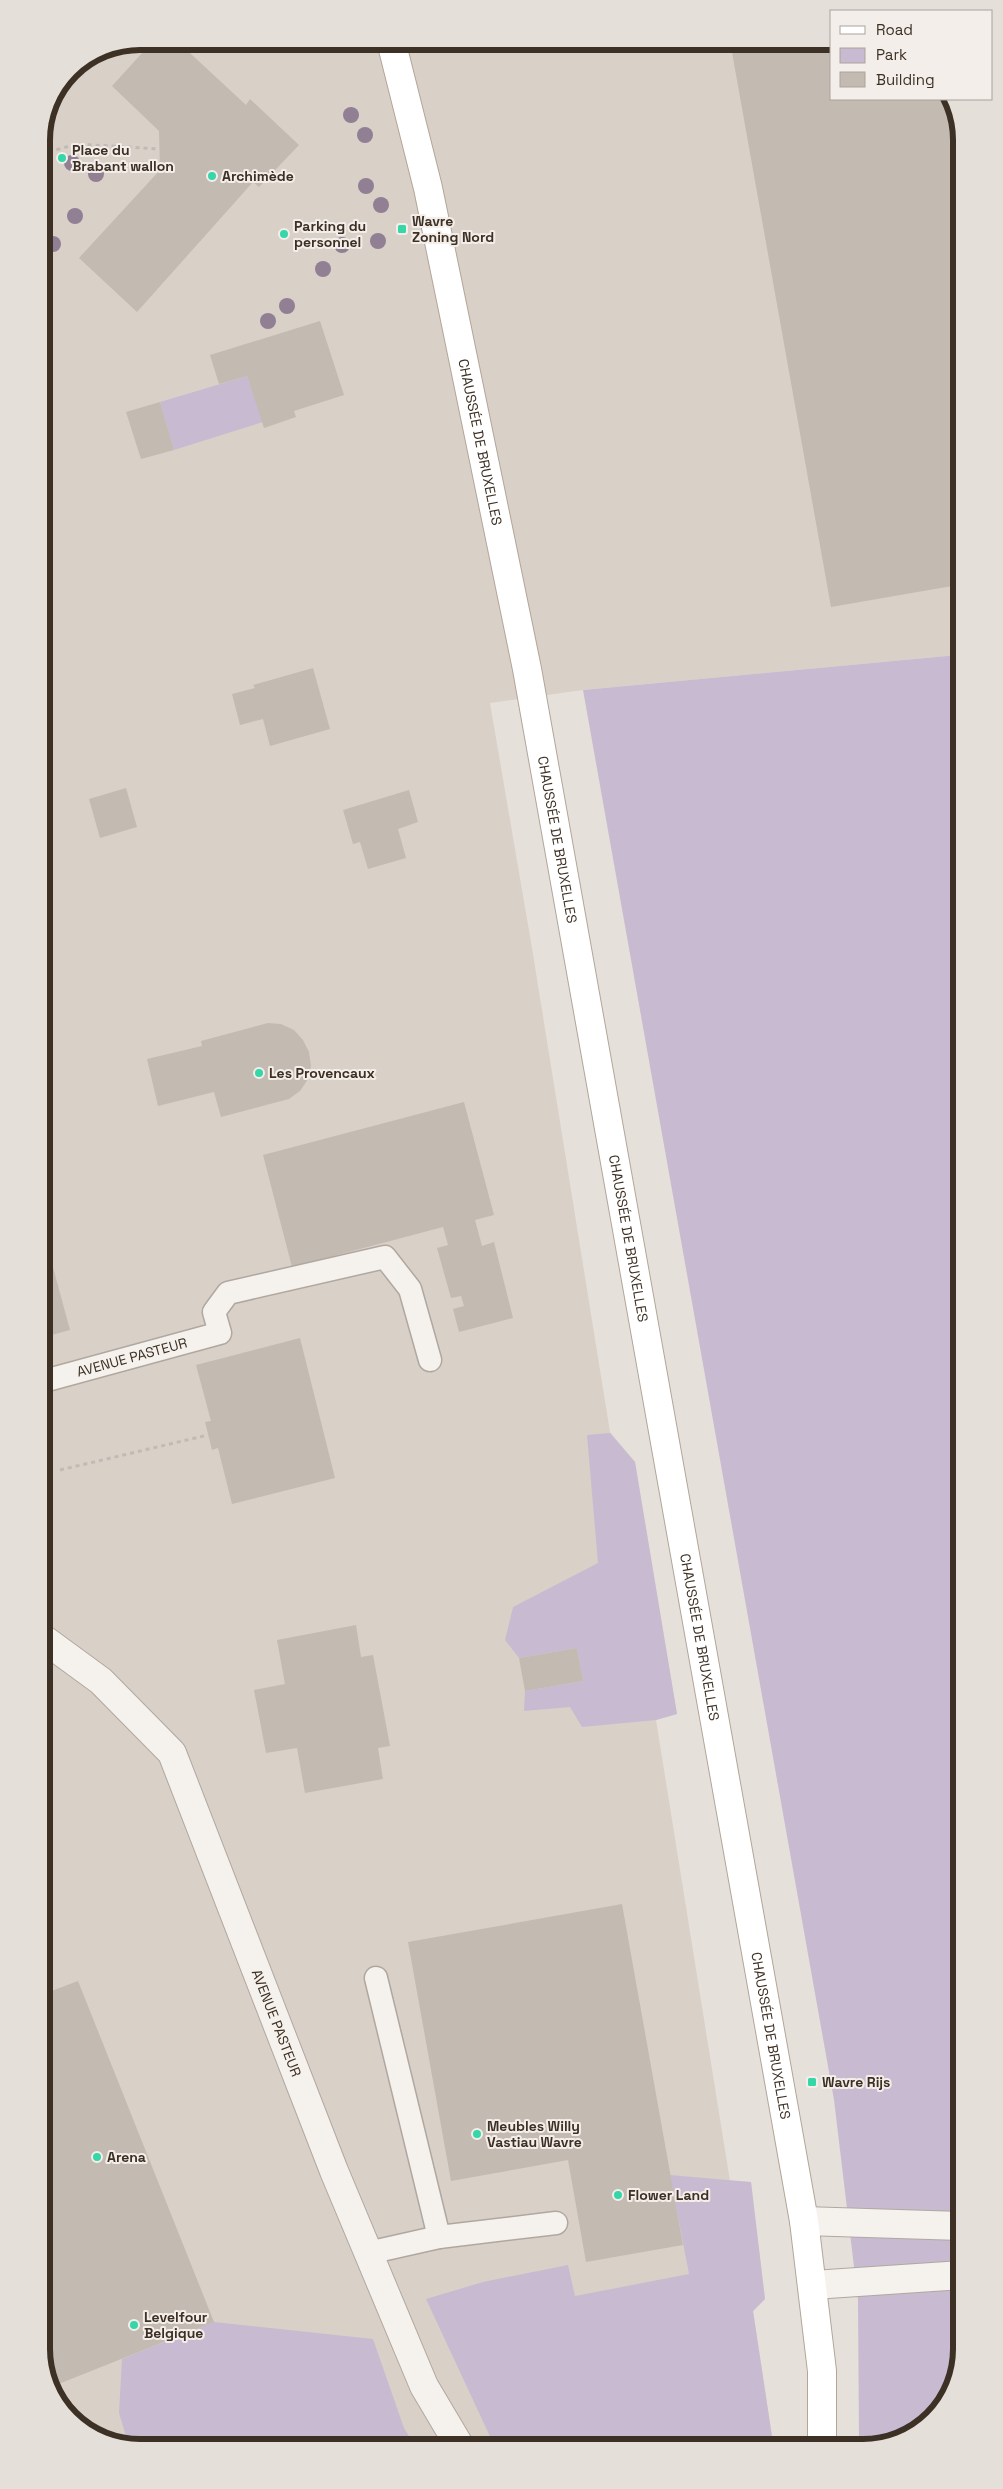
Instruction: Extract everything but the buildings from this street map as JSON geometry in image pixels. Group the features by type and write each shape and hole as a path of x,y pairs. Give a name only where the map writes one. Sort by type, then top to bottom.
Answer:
{"main road":[{"name":"CHAUSSÉE DE BRUXELLES","path":"393,50 428,188 527,669 804,2221 822,2371 822,2439"}],"street":[{"name":"AVENUE PASTEUR","path":"50,1644 100,1681 172,1753 368,2253 424,2386 455,2439"},
{"path":"804,2221 953,2226"},
{"path":"813,2285 953,2276"}],"lane":[{"name":"AVENUE PASTEUR","path":"50,1379 220,1333 214,1312 228,1293 385,1257 410,1289 430,1360"},
{"path":"376,1978 439,2237"},
{"path":"368,2253 439,2237 556,2223"}],"path":[{"path":"50,152 77,144 160,149"},
{"path":"60,1470 208,1435"}],"shaded area":[{"path":"140,50 830,50 830,100 943,100 948,111 953,140 953,655 583,690 490,703 532,948 610,1432 635,1462 677,1714 656,1720 730,2181 751,2182 765,2299 753,2311 772,2439 134,2439 100,2430 76,2413 59,2389 53,2372 50,2349 50,134 59,100 76,76 95,62 117,53"}],"green space":[{"path":"247,376 263,422 174,450 160,402"},
{"path":"953,655 953,2349 948,2378 938,2399 927,2413 913,2424 886,2436 859,2439 858,2300 834,2100 583,690"},
{"path":"610,1433 635,1462 677,1714 656,1720 582,1727 570,1707 524,1711 525,1691 583,1681 577,1648 519,1658 505,1640 513,1607 598,1563 587,1435"},
{"path":"670,2175 751,2182 765,2299 753,2311 772,2439 491,2439 426,2299 483,2282 568,2265 575,2296 689,2274"},
{"path":"214,2322 373,2339 404,2428 411,2439 126,2438 119,2413 122,2359"}],"place":[{"name":"Place du Brabant wallon","path":"62,158"},
{"name":"Archimède","path":"212,176"},
{"name":"Wavre Zoning Nord","path":"402,229"},
{"name":"Parking du personnel","path":"284,234"},
{"name":"Les Provencaux","path":"259,1073"},
{"name":"Wavre Rijs","path":"812,2082"},
{"name":"Meubles Willy Vastiau Wavre","path":"477,2134"},
{"name":"Arena","path":"97,2157"},
{"name":"Flower Land","path":"618,2195"},
{"name":"Levelfour Belgique","path":"134,2325"}]}
